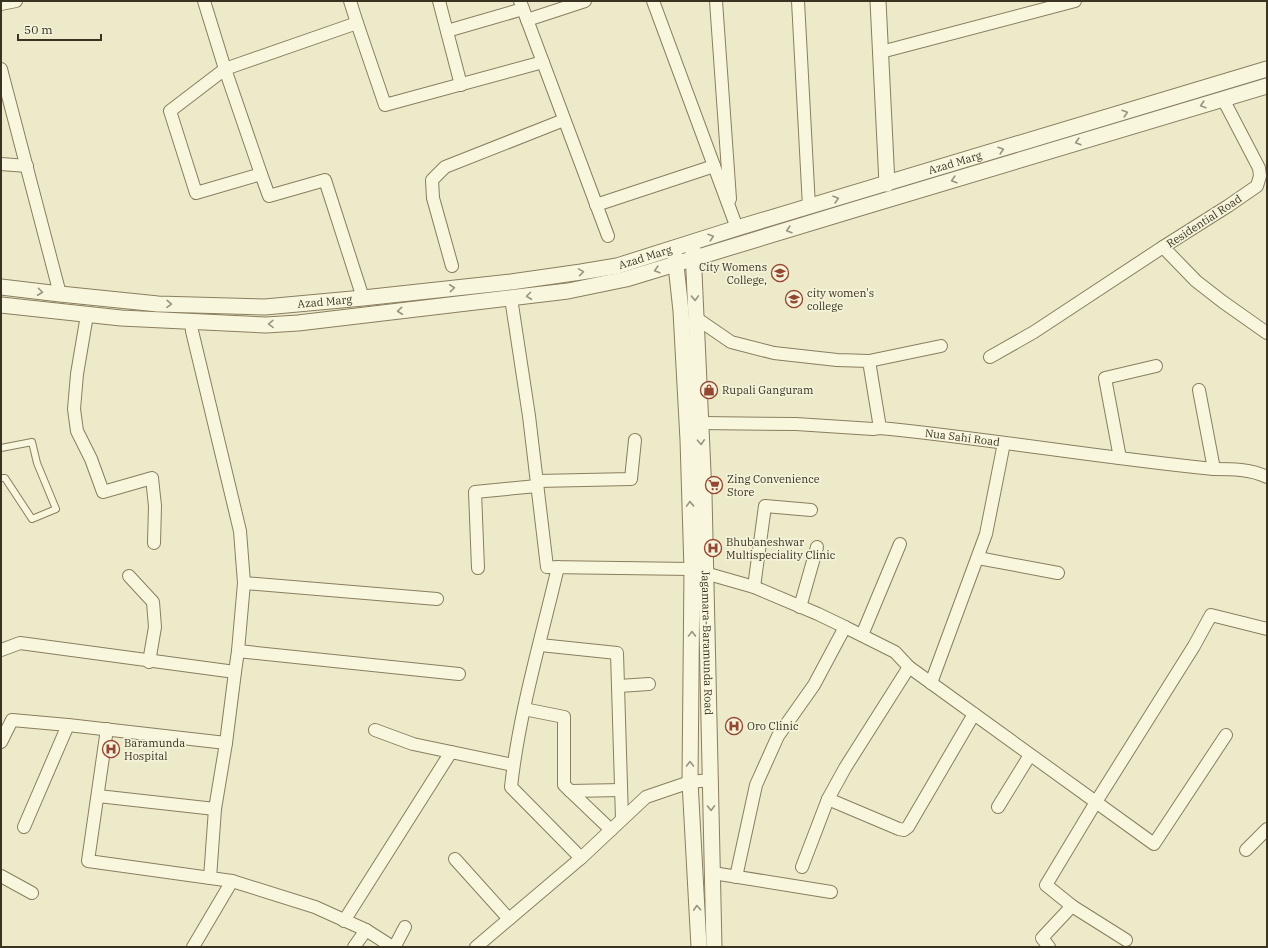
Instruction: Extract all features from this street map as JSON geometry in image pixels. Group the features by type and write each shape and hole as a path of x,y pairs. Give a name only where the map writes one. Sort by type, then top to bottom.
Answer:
{"street":[{"path":"1,4 16,1"},
{"path":"204,1 225,69 270,196 325,180 363,298"},
{"path":"350,1 385,105 543,62"},
{"path":"439,1 461,85"},
{"path":"446,31 523,10 585,1"},
{"path":"653,1 737,228"},
{"path":"716,1 731,214"},
{"path":"798,1 809,207"},
{"path":"878,1 887,184"},
{"path":"881,52 1075,1"},
{"path":"523,10 608,236"},
{"path":"261,174 196,193 170,112 225,69 357,23"},
{"path":"1,69 60,294"},
{"name":"Azad Marg","path":"1,287 158,304 265,307 511,282 617,266 737,228 1267,69"},
{"name":"Azad Marg","path":"1,305 86,315 191,322 266,324 298,323 568,291 626,279 676,265 853,210 1267,86"},
{"name":"Residential Road","path":"1223,99 1259,168 1260,176 1257,186 1163,247 1196,281 1223,302 1267,332"},
{"path":"452,266 432,198 432,180 445,167 564,120"},
{"path":"1,164 27,166"},
{"path":"596,205 714,166"},
{"name":"Jagamara-Baramunda Road","path":"692,243 694,259 704,494 699,571 690,782 699,947"},
{"path":"990,357 1034,332 1163,247"},
{"name":"Jagamara-Baramunda Road","path":"674,249 681,311 688,440 699,571 710,780 714,947"},
{"path":"511,298 529,416 547,567 699,571 754,587 800,606 895,652 909,667 1154,844 1226,735"},
{"path":"86,315 77,374 74,409 77,430 91,459 103,492 152,478 155,506 154,543"},
{"path":"696,318 731,342 774,353 837,360 869,361 941,346"},
{"path":"191,322 240,531 244,583 238,651 226,743 215,809 210,878"},
{"path":"869,361 880,428"},
{"path":"1120,458 1105,378 1156,366"},
{"path":"1199,390 1214,469"},
{"name":"Nua Sahi Road","path":"700,423 796,424 872,429 880,428 948,435 1214,469 1231,469 1258,473 1267,478"},
{"path":"478,568 475,492 537,484 631,479 635,440"},
{"path":"931,683 986,534 1004,443"},
{"path":"754,587 765,506 811,510"},
{"path":"862,635 900,544"},
{"path":"800,606 817,547"},
{"path":"978,558 1058,573"},
{"path":"558,568 524,709 513,765 511,787 581,858"},
{"path":"129,576 154,602 155,626 149,662"},
{"path":"244,583 437,599"},
{"path":"1126,940 1072,906 1046,885 1194,646 1211,615 1267,629"},
{"path":"736,876 756,785 778,736 814,685 845,627"},
{"path":"1,650 20,643 149,662 235,672"},
{"path":"540,645 617,653 622,819"},
{"path":"238,651 459,674"},
{"path":"802,867 828,799 845,768 909,667"},
{"path":"619,686 649,684"},
{"path":"524,709 564,717 564,785 611,830"},
{"path":"828,799 904,830 908,827 974,714"},
{"path":"1,742 12,720 107,729 226,743"},
{"path":"24,827 68,725"},
{"path":"107,729 88,861 232,881 315,907 366,930 391,946 395,946 405,927"},
{"path":"375,730 413,744 513,765"},
{"path":"344,920 451,752"},
{"path":"998,807 1030,755"},
{"path":"476,947 581,858 646,797 690,782 710,780"},
{"path":"570,791 621,790"},
{"path":"98,796 215,809"},
{"path":"1246,850 1267,829"},
{"path":"455,859 509,918"},
{"path":"713,873 831,892"},
{"path":"1,876 32,892"},
{"path":"193,947 232,881"},
{"path":"1049,947 1042,938 1072,906"},
{"path":"354,947 366,930"}],"lane":[{"path":"1,448 32,442 37,464 56,509 32,519 5,478 1,478"}],"place":[{"name":"City Womens College,","path":"780,273"},
{"name":"city women's college","path":"794,299"},
{"name":"Rupali Ganguram","path":"709,390"},
{"name":"Zing Convenience Store","path":"714,485"},
{"name":"Bhubaneshwar Multispeciality Clinic","path":"713,548"},
{"name":"Oro Clinic","path":"734,726"},
{"name":"Baramunda Hospital","path":"111,749"}]}
